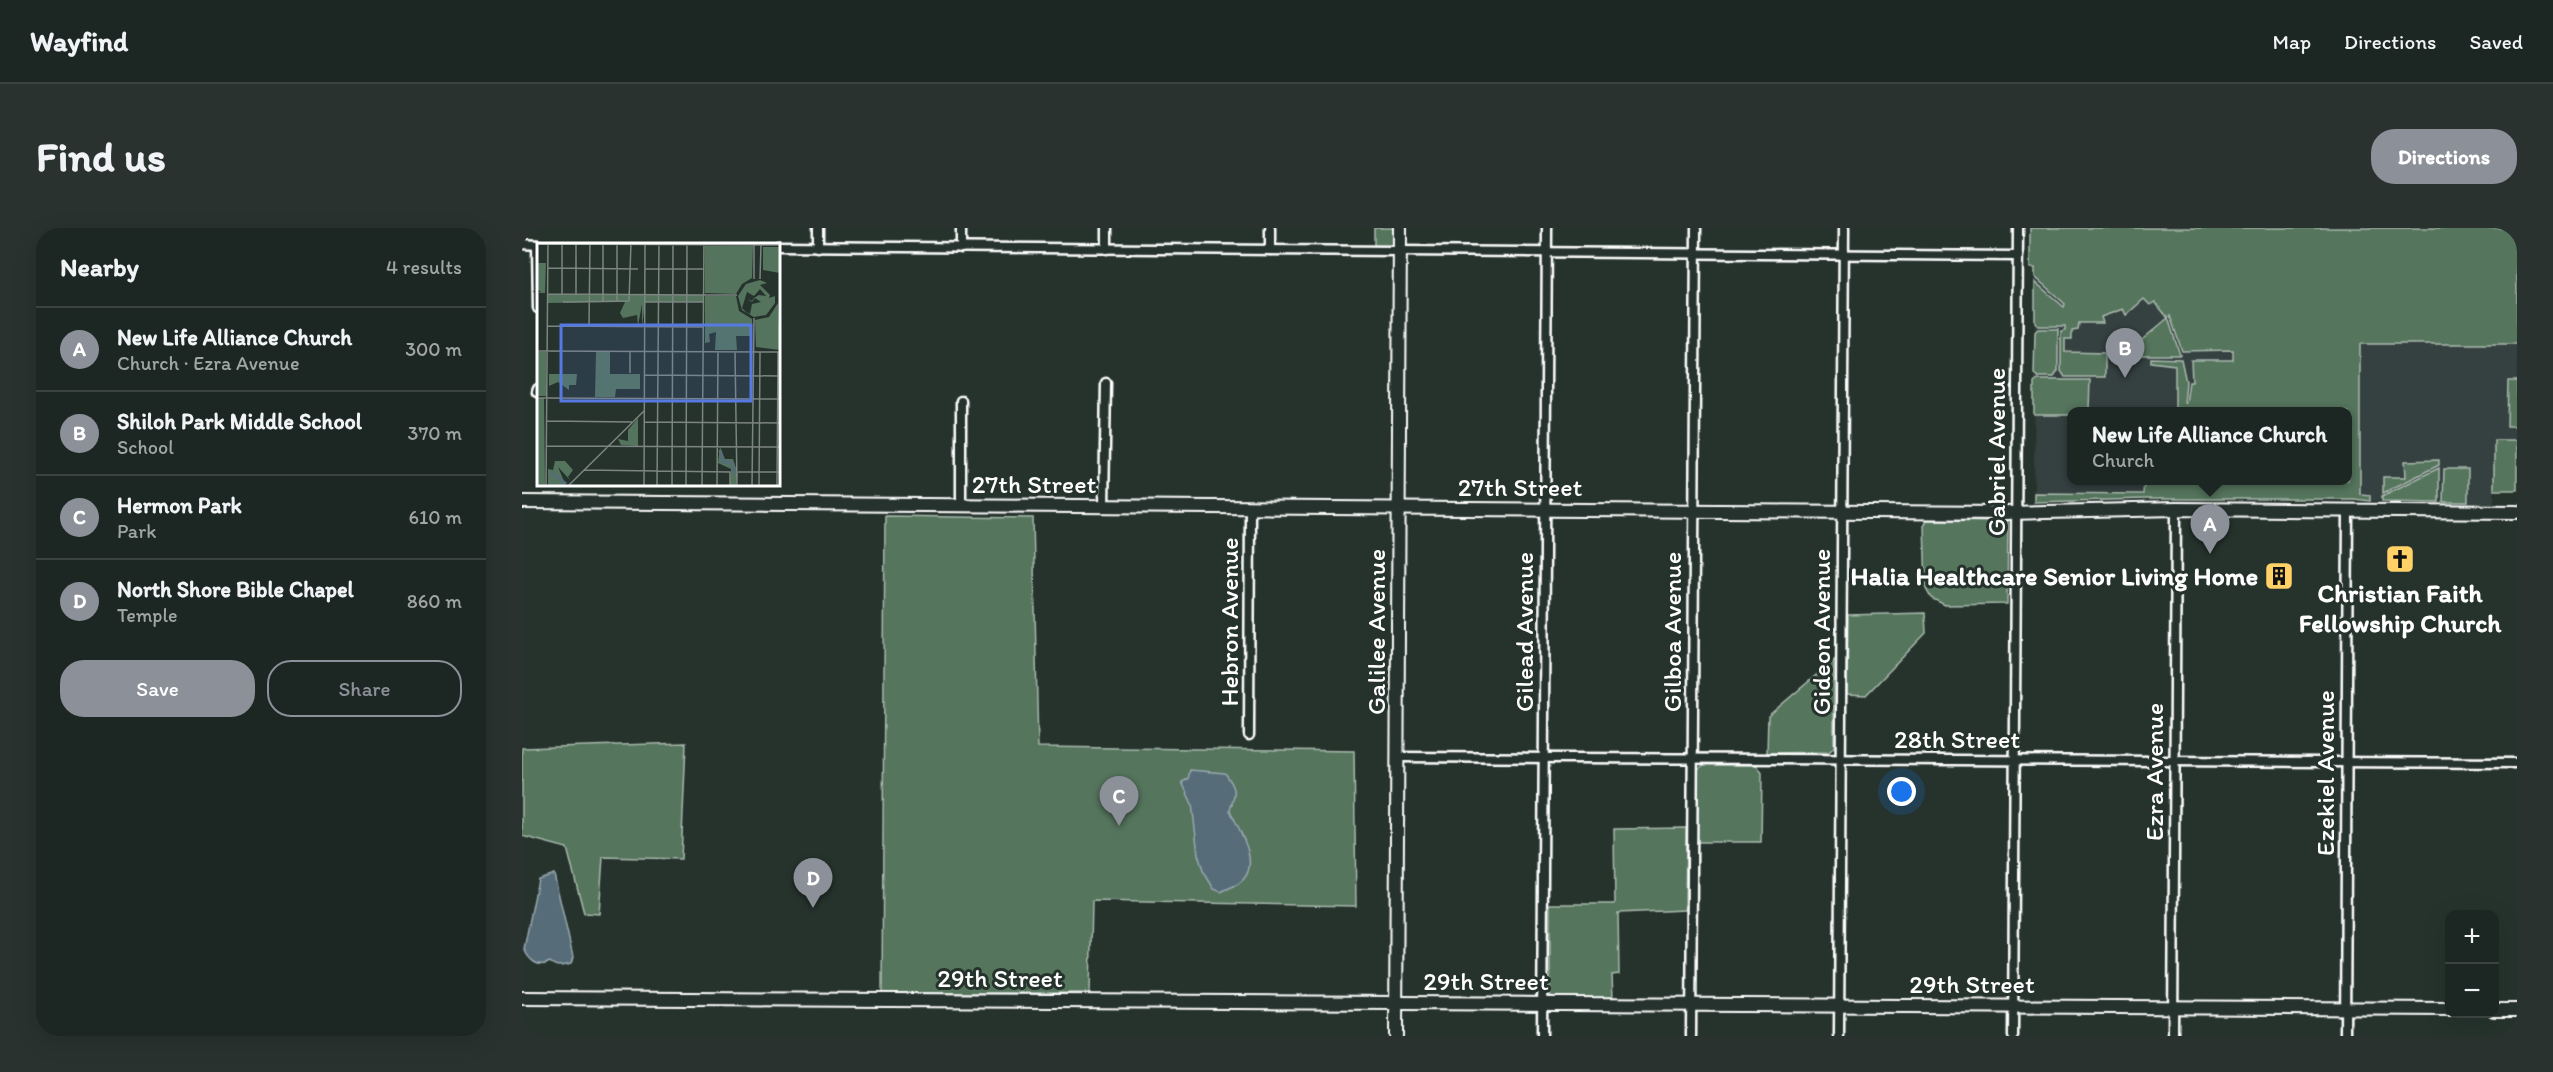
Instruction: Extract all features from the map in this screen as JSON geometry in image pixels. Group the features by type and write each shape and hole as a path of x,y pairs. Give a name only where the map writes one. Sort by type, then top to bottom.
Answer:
{"street":[{"path":"818,228 818,247"},
{"path":"961,228 961,248"},
{"path":"1107,228 1107,249"},
{"path":"1270,228 1270,250"},
{"name":"Galilee Avenue","path":"1396,1036 1400,228"},
{"name":"Gilead Avenue","path":"1542,1036 1547,228"},
{"name":"Gilboa Avenue","path":"1691,1036 1696,228"},
{"name":"Gideon Avenue","path":"1839,1036 1844,228"},
{"name":"Gabriel Avenue","path":"2013,1036 2018,228"},
{"path":"780,246 2018,256"},
{"path":"1104,507 1106,383"},
{"path":"961,401 961,506"},
{"name":"27th Street","path":"522,502 2016,513 2176,509 2517,512"},
{"name":"Hebron Avenue","path":"1249,735 1251,508"},
{"name":"Ezra Avenue","path":"2173,1036 2176,509"},
{"name":"Ezekiel Avenue","path":"2345,1036 2348,510"},
{"name":"28th Street","path":"1398,757 2517,763"},
{"name":"29th Street","path":"522,998 2445,1009"},
{"path":"2499,1010 2517,1010"}],"shaded area":[{"path":"2035,268 2179,269 2232,350 2233,360 2215,382 2189,382 2186,407 2067,407 2067,485 2144,485 2144,494 2034,493"},
{"path":"2360,343 2517,344 2517,381 2508,382 2507,425 2517,426 2517,440 2494,440 2494,504 2370,501 2370,495 2360,495"}],"green space":[{"path":"1374,228 1400,228 1400,252 1374,251"},
{"path":"2030,228 2517,228 2517,344 2360,344 2360,494 2370,495 2370,501 2354,499 2146,499 2034,502 2034,493 2143,494 2144,485 2352,485 2352,407 2175,407 2175,365 2151,362 2151,358 2181,359 2186,382 2184,403 2186,403 2189,382 2192,382 2191,360 2233,360 2233,350 2182,351 2170,316 2168,318 2155,302 2150,305 2144,299 2126,315 2123,309 2101,317 2103,323 2079,323 2078,330 2072,331 2072,339 2065,339 2065,352 2105,353 2105,377 2065,377 2061,371 2061,331 2065,330 2065,326 2038,326 2035,322 2035,282 2064,307 2065,304 2035,277 2035,268 2030,268"},
{"path":"2168,318 2180,355 2131,355 2131,349"},
{"path":"2038,329 2058,329 2058,371 2054,377 2038,377 2034,374 2035,332"},
{"path":"2038,380 2090,380 2089,407 2067,407 2067,415 2034,415 2034,383"},
{"path":"2508,381 2517,381 2517,426 2507,426"},
{"path":"2494,440 2517,440 2517,490 2494,490"},
{"path":"2439,460 2439,465 2383,493 2383,477 2406,477 2405,461"},
{"path":"2439,468 2439,502 2382,501 2382,496"},
{"path":"2444,469 2468,469 2468,502 2443,502"},
{"path":"885,516 1033,518 1038,747 1354,751 1356,906 1092,901 1090,993 882,993"},
{"path":"1927,520 2008,521 2007,604 1945,605 1931,598 1926,589 1924,525"},
{"path":"1925,613 1926,633 1866,695 1847,694 1848,615"},
{"path":"1834,660 1834,747 1829,752 1767,753 1768,716"},
{"path":"686,743 681,859 603,857 599,914 584,913 567,848 522,836 522,748"},
{"path":"1704,765 1757,765 1762,773 1761,842 1697,842 1698,769"},
{"path":"1686,828 1685,910 1618,913 1619,974 1612,975 1613,999 1556,999 1550,995 1550,904 1615,904 1614,829"}],"water":[{"path":"1190,770 1225,773 1232,783 1234,795 1230,810 1247,848 1249,868 1245,877 1238,884 1221,892 1214,889 1203,871 1198,854 1192,804 1182,782 1188,779"},
{"path":"554,874 573,957 571,964 562,966 550,962 538,964 528,957 524,949 538,879"}],"place":[{"name":"Shiloh Park Middle School","path":"2125,378"},
{"name":"New Life Alliance Church","path":"2210,554"},
{"name":"Christian Faith Fellowship Church","path":"2400,559"},
{"name":"Halia Healthcare Senior Living Home","path":"2279,576"},
{"name":"Hermon Park","path":"1119,826"},
{"name":"North Shore Bible Chapel","path":"813,908"}]}
